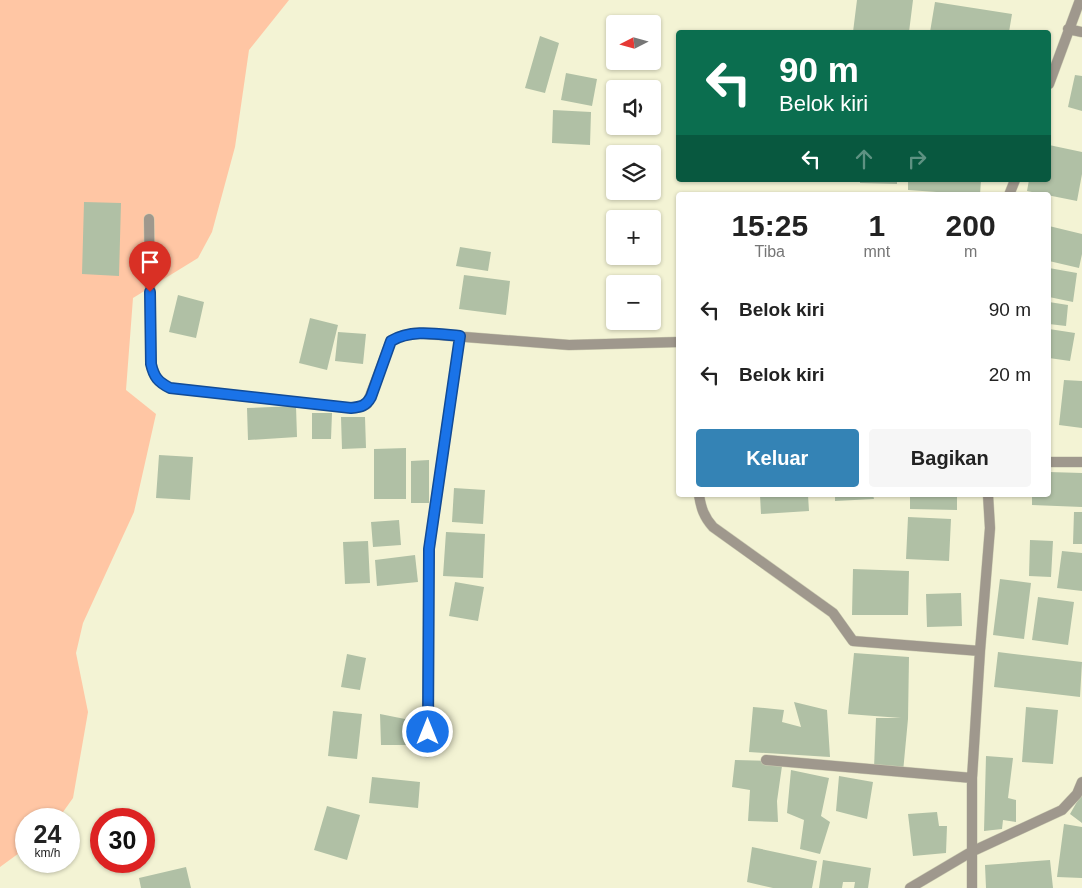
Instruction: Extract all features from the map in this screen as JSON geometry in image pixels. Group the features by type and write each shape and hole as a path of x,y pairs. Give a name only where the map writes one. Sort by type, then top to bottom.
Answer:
{"street":[{"path":"1051,78 1080,0"},
{"path":"1068,29 1082,32"},
{"path":"149,219 151,364 154,375 160,382 170,388 351,408 367,404 391,341 414,333 569,345 676,342"},
{"path":"427,752 429,549 460,336"},
{"path":"1051,462 1082,462"},
{"path":"700,497 704,514 714,527 833,613 853,641 980,651"},
{"path":"972,888 972,778 990,528 988,497"},
{"path":"766,760 972,778"},
{"path":"910,888 971,852 1062,810 1077,794 1082,782"}],"shaded area":[{"path":"0,0 289,0 249,50 235,147 212,232 198,258 133,298 126,390 156,414 134,512 83,623 76,653 88,712 73,798 66,808 15,808 15,856 0,867"}],"building":[{"path":"857,0 913,0 909,30 853,30"},
{"path":"935,2 1012,14 1009,30 930,30"},
{"path":"540,36 559,43 545,93 525,88"},
{"path":"566,73 597,79 592,106 561,100"},
{"path":"1075,75 1082,76 1082,111 1068,107"},
{"path":"553,110 591,112 590,145 552,143"},
{"path":"1051,145 1082,152 1082,174 1077,201 1051,196 1051,192 1027,191 1029,182 1051,182"},
{"path":"897,182 897,184 860,183"},
{"path":"908,182 981,182 980,192 908,190"},
{"path":"84,202 121,203 119,276 82,274"},
{"path":"1051,226 1082,234 1082,254 1079,268 1051,261"},
{"path":"460,247 491,252 488,271 456,266"},
{"path":"1051,268 1077,273 1073,302 1051,297"},
{"path":"464,275 510,281 506,315 459,309"},
{"path":"178,295 204,302 196,338 169,332"},
{"path":"1051,302 1068,305 1066,326 1051,324"},
{"path":"310,318 338,325 327,370 299,363"},
{"path":"1051,329 1075,333 1070,361 1051,358"},
{"path":"338,332 366,334 363,364 335,361"},
{"path":"1064,380 1082,381 1082,428 1059,425"},
{"path":"296,406 297,437 248,440 247,408"},
{"path":"312,413 332,413 331,439 312,439"},
{"path":"341,417 365,417 366,448 342,449"},
{"path":"406,448 406,499 374,499 374,449"},
{"path":"159,455 193,457 190,500 156,498"},
{"path":"429,460 429,503 411,503 411,461"},
{"path":"1051,472 1082,473 1082,507 1032,505 1032,497 1051,497"},
{"path":"454,488 485,490 483,524 452,522"},
{"path":"760,497 808,497 809,511 761,514"},
{"path":"835,497 874,497 874,499 835,501"},
{"path":"910,497 957,497 957,510 910,509"},
{"path":"1074,512 1082,512 1082,544 1073,544"},
{"path":"908,517 951,519 949,561 906,559"},
{"path":"399,520 401,545 373,547 371,522"},
{"path":"446,532 485,534 483,578 443,576"},
{"path":"1030,540 1053,541 1051,577 1029,576"},
{"path":"368,541 370,583 345,584 343,542"},
{"path":"1062,551 1082,553 1082,591 1057,588"},
{"path":"415,555 418,582 377,586 375,560"},
{"path":"853,569 909,571 908,615 852,615"},
{"path":"1000,579 1031,583 1024,639 993,635"},
{"path":"455,582 484,587 478,621 449,616"},
{"path":"961,593 962,626 927,627 926,594"},
{"path":"1038,597 1074,602 1068,645 1032,640"},
{"path":"998,652 1082,662 1080,697 994,687"},
{"path":"854,653 909,657 908,719 903,772 874,768 876,718 901,718 848,714"},
{"path":"347,654 366,658 360,690 341,687"},
{"path":"794,702 827,710 830,757 749,752 753,707 784,710 782,722 801,727"},
{"path":"1026,707 1058,710 1053,764 1022,762"},
{"path":"333,711 362,714 357,759 328,756"},
{"path":"380,714 420,722 421,745 381,745"},
{"path":"986,756 1013,758 1008,798 1016,800 1016,822 1003,820 1002,829 984,831"},
{"path":"735,760 777,761 782,766 777,801 778,822 748,821 750,790 732,787"},
{"path":"791,770 829,778 821,816 830,822 820,854 800,849 804,820 787,813"},
{"path":"839,776 873,782 867,819 836,811"},
{"path":"372,777 420,782 418,808 369,803"},
{"path":"1082,793 1082,823 1070,814"},
{"path":"327,806 360,815 347,860 314,850"},
{"path":"937,812 939,826 947,826 946,853 913,856 908,814"},
{"path":"1064,824 1082,827 1082,878 1057,877"},
{"path":"752,847 817,861 812,888 773,888 747,882"},
{"path":"823,860 871,868 868,888 854,888 855,882 843,882 842,888 819,888"},
{"path":"1050,860 1053,888 986,888 985,865"},
{"path":"186,867 191,888 141,888 139,878"}],"route":[{"path":"150,292 151,364 154,375 160,382 170,388 351,408 361,407 367,404 371,397 391,341 414,333 460,336 429,549 428,732"}]}
